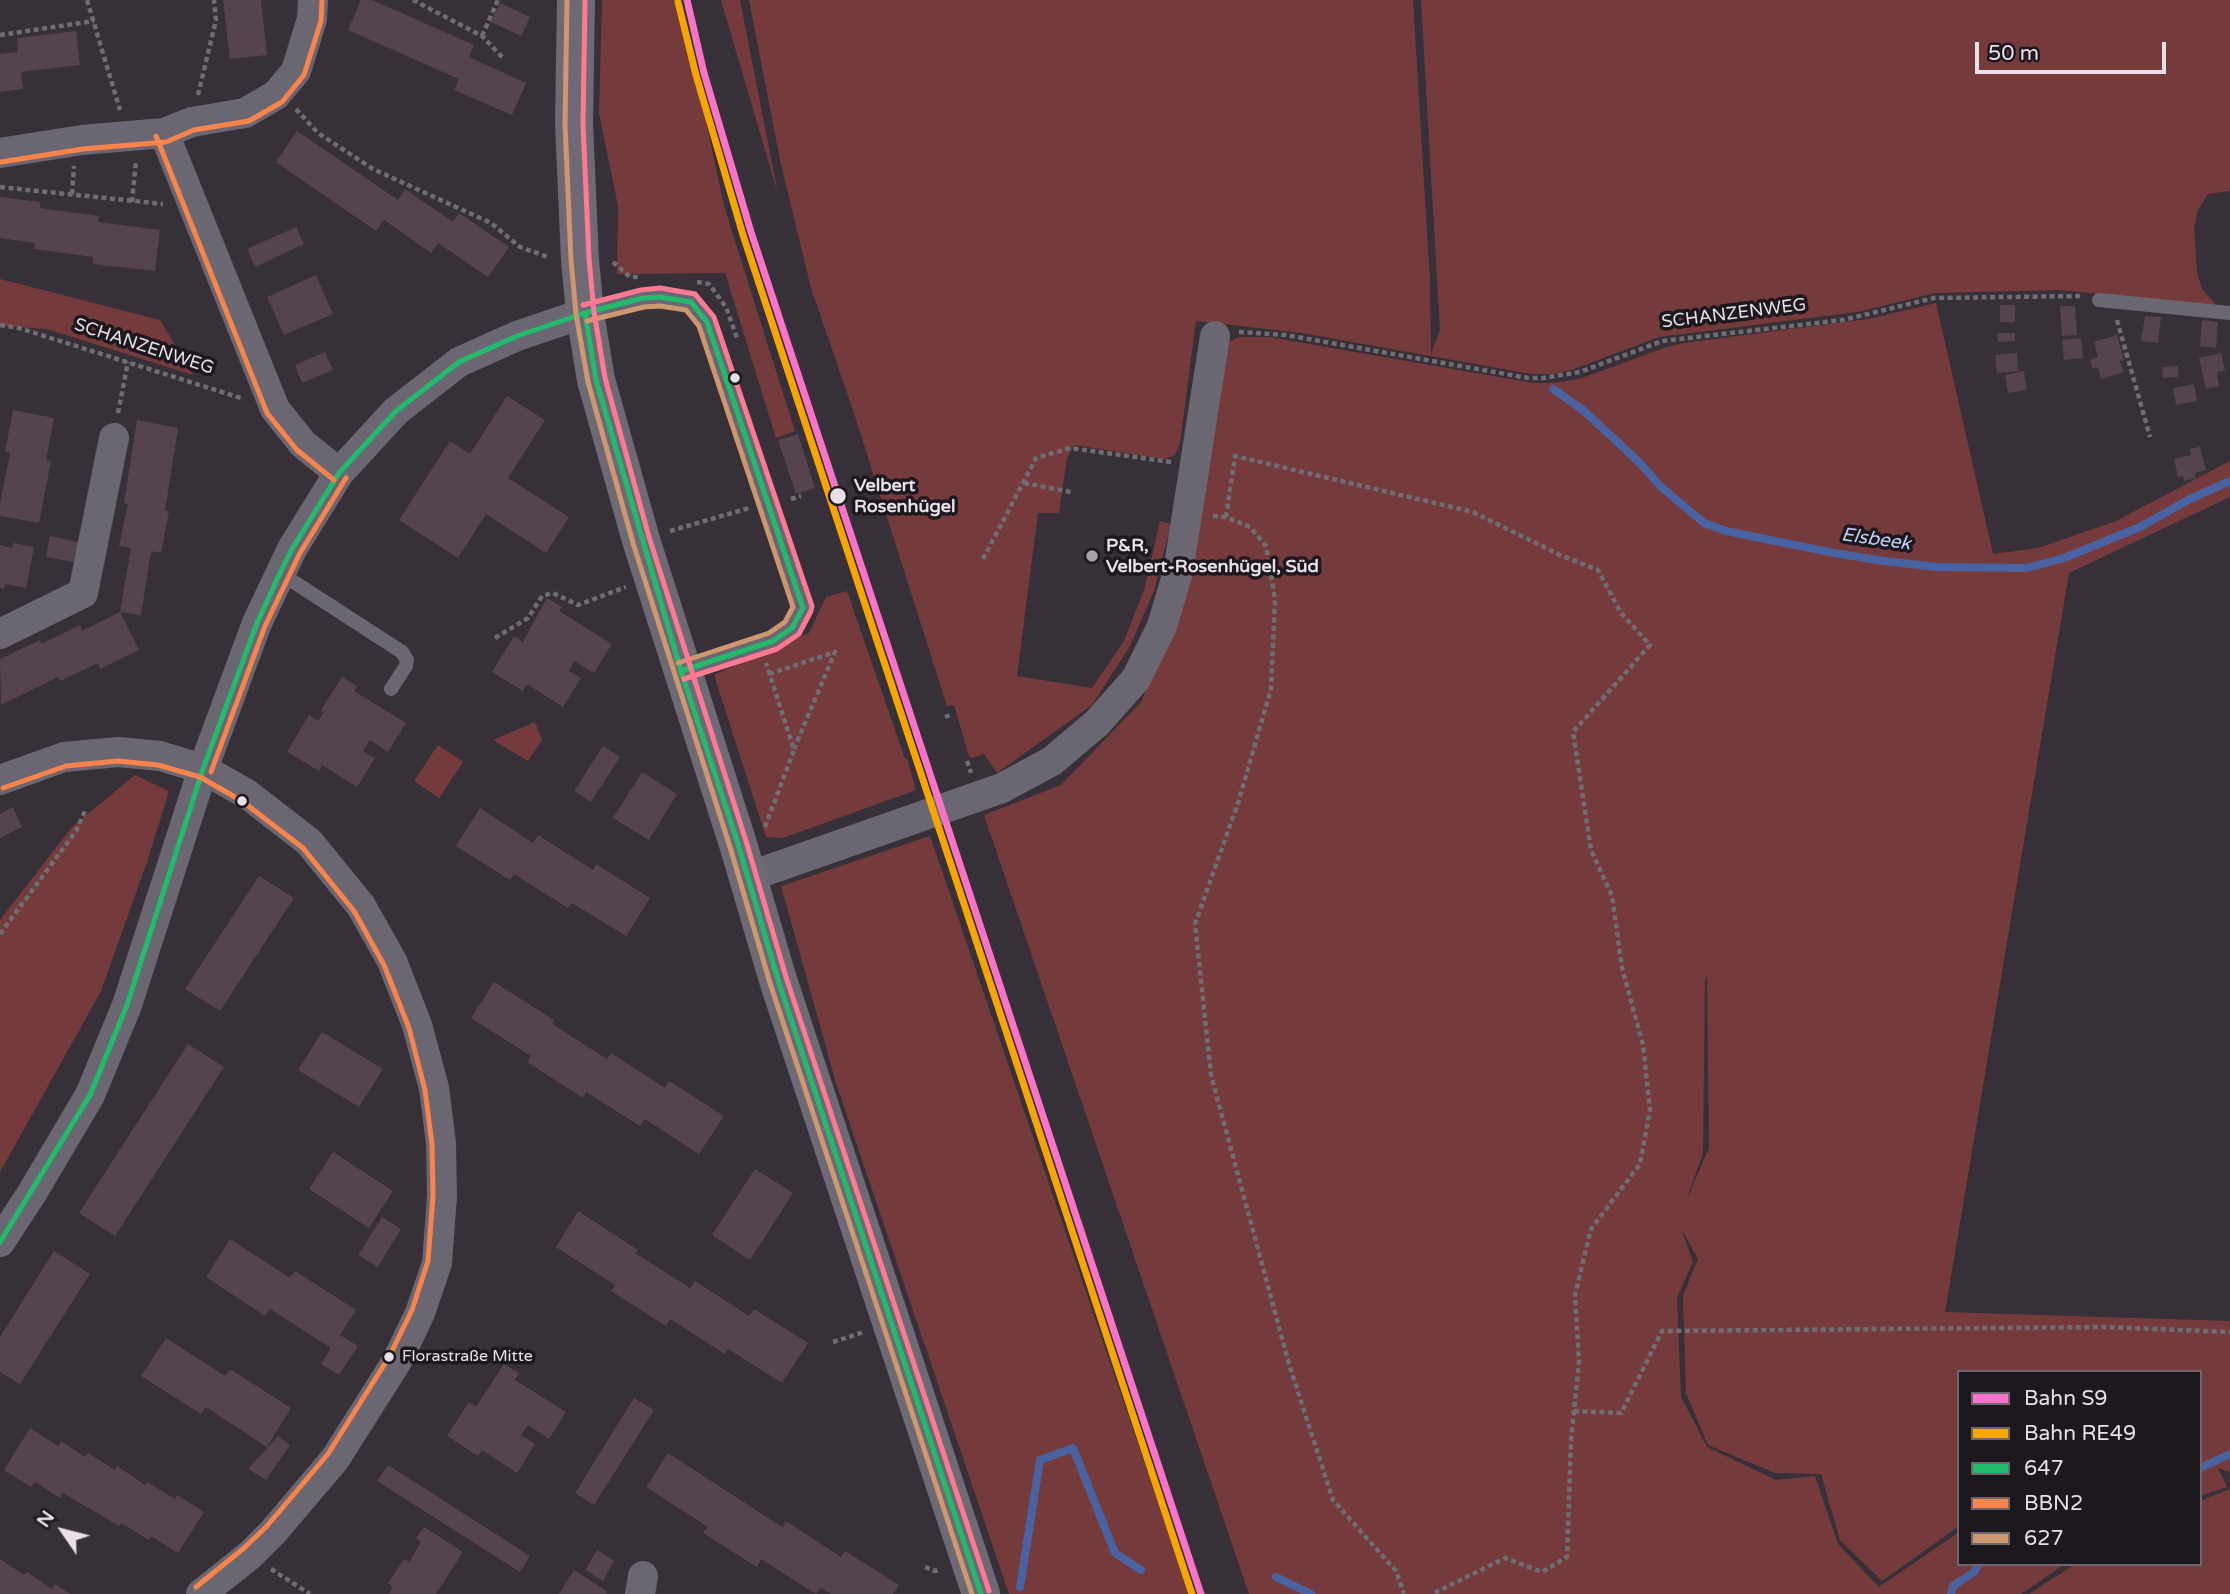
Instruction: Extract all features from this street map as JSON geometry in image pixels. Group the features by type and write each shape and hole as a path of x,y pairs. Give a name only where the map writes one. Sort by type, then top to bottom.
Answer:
{"street":[{"path":"0,153 82,140 144,135 192,122 245,113 276,95 296,71 312,19 313,0"},
{"path":"576,0 574,124 585,313 596,380 641,540 778,980 981,1594"},
{"path":"144,135 194,206 275,409 303,444 339,473"},
{"path":"0,1242 90,1096 127,1005 203,769 257,623 292,549 339,473 396,411 459,362 517,336 585,313"},
{"path":"748,877 1002,788 1052,761 1097,723 1136,679 1162,626 1178,572 1214,343"},
{"path":"0,634 83,593 114,438"},
{"path":"0,780 64,757 118,752 160,756 203,769 247,794 309,842 361,906 391,961 417,1025 434,1088 441,1143 442,1196 437,1262 420,1313 397,1362 335,1459 304,1498 250,1555 201,1594"}],"lane":[{"path":"585,313 643,298 660,297 691,302 707,322 803,608 792,628 773,641 681,671"},
{"path":"2105,301 2230,313"},
{"path":"281,573 402,652 407,660 406,666 391,690"}],"path":[{"path":"87,0 144,135 132,202"},
{"path":"192,122 216,20 214,0"},
{"path":"413,0 482,36 503,58"},
{"path":"482,36 498,0"},
{"path":"0,35 94,20"},
{"path":"279,90 318,133 373,169 491,223 520,247 546,257"},
{"path":"0,187 194,206"},
{"name":"SCHANZENWEG","path":"1214,343 1231,334 1248,331 1286,335 1528,378 1544,378 1580,372 1662,341 1843,320 1934,298 2065,295 2105,301"},
{"path":"2105,301 2150,437"},
{"name":"SCHANZENWEG","path":"0,325 19,328 275,409"},
{"path":"114,438 128,362"},
{"path":"983,559 1036,458 1070,448 1166,463 1179,457"},
{"path":"1226,517 1235,456 1474,512 1560,555 1598,570 1621,613 1650,645 1573,732 1591,849 1612,897 1622,968 1643,1045 1650,1110 1640,1164 1591,1229 1575,1295 1579,1363 1567,1557 1542,1572 1505,1558 1432,1594"},
{"path":"1024,483 1071,492"},
{"path":"791,499 801,496"},
{"path":"676,529 768,502"},
{"path":"1189,513 1226,517 1250,527 1266,546 1275,599 1271,689 1238,803 1195,925 1211,1076 1289,1364 1332,1500 1396,1571 1404,1594"},
{"path":"495,638 528,618 542,596 553,593 578,605 627,587"},
{"path":"760,645 794,750"},
{"path":"764,830 835,652 769,674"},
{"path":"946,717 953,714"},
{"path":"0,933 76,831 86,809"},
{"path":"1574,1412 1620,1413 1662,1331 2105,1326 2230,1332"},
{"path":"250,1555 310,1594"},
{"path":"925,1567 935,1571"}],"shaded area":[{"path":"602,0 680,0 724,206 795,431 776,438 725,273 617,274 618,206 599,113"},
{"path":"721,0 740,0 778,194"},
{"path":"749,0 1413,0 1430,282 1431,354 1440,330 1421,0 2230,0 2230,191 2208,194 2198,210 2194,226 2197,273 2202,289 2216,305 2059,290 1935,293 1857,312 1659,337 1571,370 1553,374 1531,374 1302,333 1196,321 1180,443 1175,455 1165,459 1074,445 1067,458 1059,513 1038,513 1017,676 1092,688 1124,641 1144,590 1160,521 1171,524 1154,591 1130,646 1092,705 997,773 984,754 972,758 969,756 954,705 947,706 853,410 811,288 780,160"},
{"path":"0,279 160,320 193,375 47,329 0,326"},
{"path":"1936,303 1993,554 2038,548 2116,521 2230,461 2230,497 2069,573 1945,1312 2230,1321 2230,1472 2218,1468 2227,1487 2202,1495 2202,1370 1957,1370 1957,1527 1882,1581 1840,1540 1821,1474 1775,1473 1708,1445 1686,1393 1683,1296 1698,1259 1681,1228 1693,1262 1677,1297 1681,1397 1707,1447 1776,1480 1815,1476 1838,1544 1879,1587 1957,1533 1957,1566 2062,1566 2021,1594 1249,1594 984,815 1061,785 1142,701 1196,543 1227,343 1239,337 1269,337 1533,383 1553,383 1579,379 1683,343 1868,319","holes":["1707,973 1709,1148 1686,1201 1703,1153"]},
{"path":"847,591 916,790 783,838 766,837 714,675 809,633 826,597"},
{"path":"535,722 542,740 528,761 493,740"},
{"path":"438,745 463,762 439,798 414,781"},
{"path":"135,775 169,791 148,859 101,991 0,1172 0,920 72,827"},
{"path":"930,836 1190,1594 1009,1594 836,1083 781,886"},
{"path":"2230,1489 2230,1594 2029,1594 2072,1566 2202,1566 2202,1500"}],"building":[{"path":"223,0 261,0 267,55 230,59"},
{"path":"361,0 372,0 474,45 469,57 526,83 512,115 454,90 459,79 348,30"},
{"path":"500,3 530,17 521,36 491,22"},
{"path":"76,31 80,65 21,72 23,89 0,92 0,54 18,52 17,38"},
{"path":"297,131 398,200 405,189 453,222 459,213 509,247 488,277 438,243 431,253 384,220 376,231 276,162"},
{"path":"0,197 40,202 40,208 99,216 98,222 160,230 155,271 93,264 93,257 34,249 35,243 0,238"},
{"path":"296,227 304,244 255,267 247,249"},
{"path":"316,275 333,314 284,335 267,297"},
{"path":"2000,305 2015,305 2015,322 2000,322"},
{"path":"2060,306 2075,306 2077,335 2062,336"},
{"path":"2145,316 2161,317 2158,343 2141,341"},
{"path":"2202,320 2218,322 2216,348 2200,346"},
{"path":"1997,333 2015,333 2015,341 1998,342"},
{"path":"2117,335 2124,360 2120,361 2124,372 2101,379 2098,367 2093,369 2090,360 2098,357 2094,342"},
{"path":"2081,338 2083,358 2064,360 2062,340"},
{"path":"325,352 333,370 302,383 295,365"},
{"path":"2017,353 2018,371 1997,373 1995,355"},
{"path":"2221,353 2225,370 2217,372 2219,386 2206,389 2199,358"},
{"path":"2178,366 2178,377 2163,378 2162,367"},
{"path":"2024,371 2027,390 2008,393 2005,375"},
{"path":"2194,384 2197,401 2176,405 2173,388"},
{"path":"507,396 545,420 508,478 569,517 546,553 486,514 458,558 399,520 450,441 470,454"},
{"path":"13,410 54,418 46,460 51,461 39,523 0,516 10,453 5,452"},
{"path":"137,420 178,428 165,511 169,511 161,553 151,551 141,615 120,612 131,548 119,546 128,504 124,503"},
{"path":"798,434 815,488 796,494 778,440"},
{"path":"2200,447 2206,470 2195,473 2196,478 2184,481 2183,476 2178,477 2174,459 2191,455 2190,449"},
{"path":"50,536 82,543 78,563 46,557"},
{"path":"13,543 34,547 26,588 5,584 4,589 0,588 0,545 12,548"},
{"path":"547,598 562,607 559,611 612,644 594,673 574,661 569,671 581,678 563,707 527,684 523,691 492,672 514,636 523,642"},
{"path":"120,612 139,650 100,669 98,663 60,681 58,677 1,705 0,659 40,640 41,644 80,625 82,631"},
{"path":"342,677 357,686 354,691 406,723 388,752 370,740 363,751 375,758 357,787 322,765 319,771 287,752 309,715 318,721 324,712 321,710"},
{"path":"603,746 620,757 591,802 574,791"},
{"path":"642,772 677,794 649,840 613,818"},
{"path":"13,807 22,827 0,838 0,814"},
{"path":"480,808 533,843 538,835 593,870 596,864 650,898 626,936 572,903 568,908 514,874 510,880 456,846"},
{"path":"259,876 294,898 220,1011 185,989"},
{"path":"494,982 554,1020 552,1024 607,1059 611,1053 665,1088 669,1081 724,1116 699,1154 645,1119 640,1126 586,1092 583,1098 527,1062 531,1056 471,1018"},
{"path":"322,1032 383,1069 359,1107 298,1070"},
{"path":"188,1044 224,1067 115,1236 79,1213"},
{"path":"333,1152 393,1191 369,1228 309,1189"},
{"path":"755,1169 793,1193 750,1260 712,1235"},
{"path":"578,1211 638,1250 635,1253 690,1288 695,1281 749,1316 754,1309 808,1343 782,1383 728,1349 725,1354 670,1319 666,1326 611,1291 615,1285 556,1247"},
{"path":"382,1217 401,1229 378,1267 358,1255"},
{"path":"230,1239 290,1278 295,1271 356,1310 340,1335 358,1346 339,1375 321,1364 331,1348 270,1309 265,1316 206,1277"},
{"path":"54,1251 90,1274 20,1384 0,1372 0,1337"},
{"path":"166,1338 225,1376 230,1369 291,1408 267,1447 206,1407 201,1414 141,1376"},
{"path":"504,1364 519,1373 515,1380 566,1412 549,1439 528,1425 521,1435 535,1444 517,1473 482,1450 478,1456 447,1436 469,1402 476,1407"},
{"path":"634,1398 654,1410 594,1505 575,1493"},
{"path":"30,1428 58,1446 61,1441 85,1457 88,1453 115,1470 117,1466 145,1485 147,1482 175,1499 177,1495 204,1512 178,1553 151,1536 149,1540 121,1523 119,1526 63,1493 60,1498 35,1482 31,1487 4,1470"},
{"path":"278,1436 290,1445 266,1480 248,1469"},
{"path":"668,1453 782,1527 786,1521 841,1557 845,1551 899,1585 893,1594 831,1594 821,1588 816,1594 761,1559 757,1567 703,1533 708,1527 646,1487"},
{"path":"388,1465 530,1556 520,1572 377,1481"},
{"path":"424,1527 463,1552 436,1594 389,1594 393,1587 388,1583 404,1559 409,1562 421,1542 416,1538"},
{"path":"597,1550 614,1561 603,1581 585,1570"},
{"path":"0,1559 24,1575 27,1572 52,1589 55,1584 70,1594 0,1594"},
{"path":"574,1570 608,1592 559,1594"}],"waterway":[{"name":"Elsbeek","path":"1553,389 1583,410 1640,463 1659,485 1704,523 1726,531 1884,561 1937,567 2027,568 2064,558 2140,527 2190,499 2230,481"},
{"path":"1020,1587 1040,1460 1073,1448 1115,1553 1141,1570"},
{"path":"2202,1467 2230,1454"},
{"path":"1951,1594 1953,1586 1974,1572 1978,1566"},
{"path":"1276,1577 1311,1594"}],"rail line":[{"name":"S9","path":"687,0 704,73 751,232 1201,1594"},
{"name":"RE49","path":"678,2 696,75 743,235 1192,1594"}],"transit line":[{"name":"BBN2","path":"1,162 83,149 166,142 194,130 249,121 282,102 304,75 321,21 322,0"},
{"name":"627","path":"567,0 565,124 571,260 576,314 588,382 633,543 730,847 770,983 972,1594"},
{"path":"585,0 583,124 589,259 594,312 605,378 649,537 746,841 786,977 989,1591"},
{"name":"BBN2","path":"156,136 267,413 297,450 334,480"},
{"path":"583,305 641,290 660,288 695,294 714,317 812,606 799,634 777,649 684,679"},
{"name":"647","path":"0,1242 90,1095 127,1005 203,769 257,623 280,573 339,473 396,411 459,362 517,336 585,313 643,298 660,297 691,302 707,322 803,608 792,628 773,641 681,671"},
{"name":"627","path":"587,321 644,307 660,306 686,310 699,326 793,607 785,622 769,633 678,663"},
{"name":"647","path":"585,313 596,380 681,671 738,844 778,980 981,1594"},
{"name":"BBN2","path":"211,772 265,626 300,553 346,478"},
{"name":"BBN2","path":"3,788 66,766 118,761 158,765 200,777 242,801 303,848 354,911 384,965 409,1028 425,1090 432,1144 433,1196 428,1261 412,1310 389,1357 328,1454 267,1526 196,1587"}],"place":[{"name":"Velbert Rosenhügel","path":"838,496"},
{"name":"P&R, Velbert-Rosenhügel, Süd","path":"1092,556"},
{"name":"Florastraße Mitte","path":"389,1357"}]}
